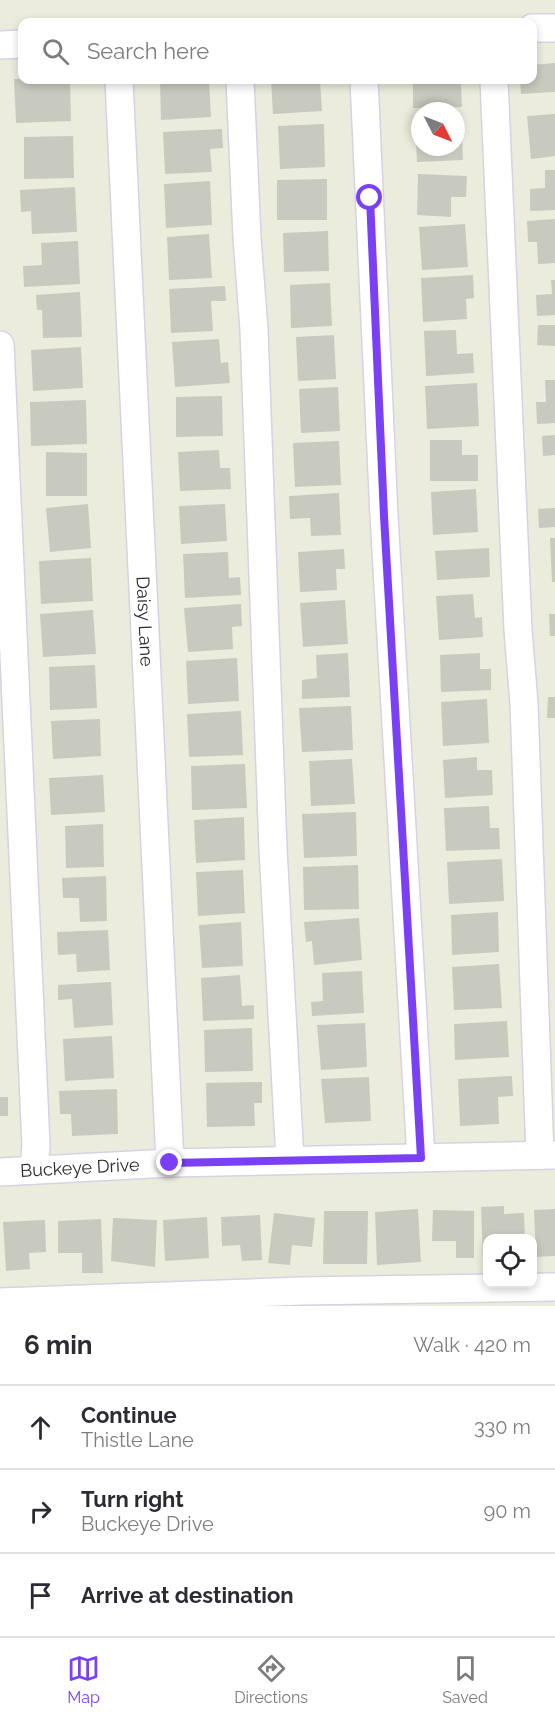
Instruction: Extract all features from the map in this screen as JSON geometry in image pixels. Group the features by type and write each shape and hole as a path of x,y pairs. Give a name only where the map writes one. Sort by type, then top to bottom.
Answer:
{"street":[{"path":"537,28 555,28"},
{"path":"0,45 18,44"},
{"name":"Daisy Lane","path":"119,84 170,1163"},
{"path":"240,84 247,238 254,330 272,837 290,1160"},
{"path":"364,84 384,528 421,1158"},
{"path":"494,84 518,630 524,703 548,1155"},
{"path":"0,345 31,980 36,1144 34,1170"},
{"name":"Buckeye Drive","path":"0,1172 170,1163 548,1155"},
{"path":"0,1302 302,1291 555,1287"}],"building":[{"path":"555,63 555,92 521,94 520,84 537,84 537,65"},
{"path":"14,79 18,79 18,84 70,84 71,121 16,123"},
{"path":"160,84 209,84 211,117 161,120"},
{"path":"271,84 320,84 322,111 273,114"},
{"path":"413,84 461,84 462,102 413,102"},
{"path":"555,114 555,156 531,159 527,116"},
{"path":"324,124 325,167 280,169 278,126"},
{"path":"222,129 223,148 210,149 212,172 165,174 163,132"},
{"path":"73,136 74,178 24,179 24,137"},
{"path":"417,156 463,156 463,160 417,162"},
{"path":"545,170 555,170 555,210 530,211 530,189 545,188"},
{"path":"418,174 467,176 466,197 451,197 451,217 417,215"},
{"path":"327,179 327,220 277,220 277,180"},
{"path":"210,181 212,225 166,228 164,184"},
{"path":"75,187 77,232 32,234 31,211 21,212 20,190"},
{"path":"555,219 555,263 538,264 537,242 528,242 527,221"},
{"path":"465,224 468,267 422,270 419,227"},
{"path":"328,231 329,271 284,272 283,233"},
{"path":"209,234 212,278 169,280 167,237"},
{"path":"78,241 80,284 24,287 23,266 42,265 41,243"},
{"path":"473,275 474,298 466,299 467,319 423,322 421,278"},
{"path":"551,280 555,280 555,315 537,316 536,295 552,294"},
{"path":"330,283 332,326 291,328 290,285"},
{"path":"225,286 226,301 211,301 213,331 171,333 169,289"},
{"path":"80,292 82,337 43,338 42,310 37,310 36,295"},
{"path":"538,325 555,325 555,346 537,345"},
{"path":"456,330 457,354 473,353 474,373 426,376 424,331"},
{"path":"334,335 336,379 298,381 296,337"},
{"path":"219,339 221,363 228,362 230,383 175,387 172,342"},
{"path":"81,347 83,388 33,391 31,350"},
{"path":"545,380 555,380 555,423 537,424 536,402 546,402"},
{"path":"477,383 479,426 427,429 425,386"},
{"path":"338,387 340,431 301,433 299,389"},
{"path":"222,396 223,436 176,437 176,397"},
{"path":"86,400 87,444 31,446 30,402"},
{"path":"555,435 555,455 543,456 542,436"},
{"path":"430,440 462,440 462,455 478,455 478,481 430,481"},
{"path":"339,441 341,485 295,487 293,443"},
{"path":"219,450 220,468 230,468 231,489 180,491 178,452"},
{"path":"46,452 87,453 87,496 46,496"},
{"path":"476,489 478,532 433,535 431,492"},
{"path":"339,493 341,535 311,536 310,518 290,519 289,496"},
{"path":"88,504 91,548 50,552 46,508"},
{"path":"225,504 227,541 181,544 179,506"},
{"path":"555,508 555,527 539,528 538,509"},
{"path":"550,538 555,538 555,582 552,582"},
{"path":"489,548 490,577 437,580 435,551"},
{"path":"344,549 345,569 336,569 337,590 300,592 298,552"},
{"path":"228,552 229,578 240,577 241,595 185,598 183,554"},
{"path":"91,558 93,601 41,604 39,561"},
{"path":"473,594 475,618 482,617 483,637 439,640 436,596"},
{"path":"345,600 348,644 303,647 300,603"},
{"path":"241,604 242,626 232,627 233,649 188,652 184,608"},
{"path":"93,610 96,654 43,657 40,614"},
{"path":"549,614 555,614 555,636 550,636"},
{"path":"348,653 350,697 302,699 302,680 317,678 316,655"},
{"path":"480,653 480,669 491,669 491,690 441,692 440,655"},
{"path":"237,658 239,701 188,704 186,661"},
{"path":"95,665 97,708 50,710 49,667"},
{"path":"548,697 555,697 555,718 547,718"},
{"path":"487,699 489,743 443,746 441,702"},
{"path":"351,706 353,750 302,752 299,708"},
{"path":"241,711 243,755 189,757 187,714"},
{"path":"100,719 101,756 53,759 51,721"},
{"path":"477,757 477,770 492,770 493,795 445,798 443,760"},
{"path":"352,759 355,804 311,806 309,761"},
{"path":"245,764 247,808 192,810 191,766"},
{"path":"103,775 105,812 51,815 49,778"},
{"path":"489,806 490,828 499,828 500,849 446,851 444,808"},
{"path":"356,812 357,856 304,858 302,814"},
{"path":"244,817 245,860 196,863 194,820"},
{"path":"103,824 104,867 66,868 65,826"},
{"path":"502,859 504,901 449,904 447,862"},
{"path":"358,865 359,909 304,910 303,867"},
{"path":"243,870 245,913 198,916 196,872"},
{"path":"106,876 107,921 80,922 79,898 63,898 62,878"},
{"path":"498,912 499,952 452,955 451,915"},
{"path":"359,918 362,960 314,965 312,941 306,942 304,922"},
{"path":"241,922 243,966 202,968 199,925"},
{"path":"108,930 110,970 77,972 76,954 58,955 57,932"},
{"path":"499,964 502,1008 454,1010 452,967"},
{"path":"362,971 364,1013 312,1016 311,1002 323,1001 322,973"},
{"path":"240,975 242,1006 254,1005 254,1019 203,1021 201,978"},
{"path":"111,982 113,1025 74,1028 72,999 58,1000 58,985"},
{"path":"507,1021 509,1057 455,1060 454,1024"},
{"path":"365,1023 367,1067 321,1070 317,1025"},
{"path":"252,1028 253,1071 205,1072 204,1030"},
{"path":"112,1036 114,1078 65,1081 63,1039"},
{"path":"512,1076 513,1096 498,1097 499,1124 460,1126 458,1079"},
{"path":"369,1077 371,1121 325,1123 321,1079"},
{"path":"262,1082 262,1103 254,1103 255,1126 207,1127 206,1083"},
{"path":"117,1089 118,1134 72,1136 71,1114 60,1114 59,1091"},
{"path":"0,1097 8,1097 8,1116 0,1116"},
{"path":"504,1206 504,1214 524,1213 525,1234 483,1234 483,1259 481,1207"},
{"path":"418,1209 421,1262 377,1265 375,1212"},
{"path":"555,1209 555,1256 537,1257 534,1210"},
{"path":"433,1210 474,1211 474,1258 456,1258 456,1241 432,1241"},
{"path":"324,1211 368,1211 367,1264 323,1264"},
{"path":"274,1213 315,1218 312,1247 292,1245 290,1265 268,1263"},
{"path":"260,1215 262,1260 242,1261 240,1245 222,1246 221,1217"},
{"path":"207,1217 209,1258 165,1261 163,1220"},
{"path":"113,1218 157,1220 155,1267 111,1261"},
{"path":"101,1219 103,1273 82,1273 82,1253 58,1253 58,1221"},
{"path":"45,1220 46,1252 29,1253 30,1269 6,1271 3,1222"}],"route":[{"path":"170,1163 421,1158 384,516 370,198"}]}
